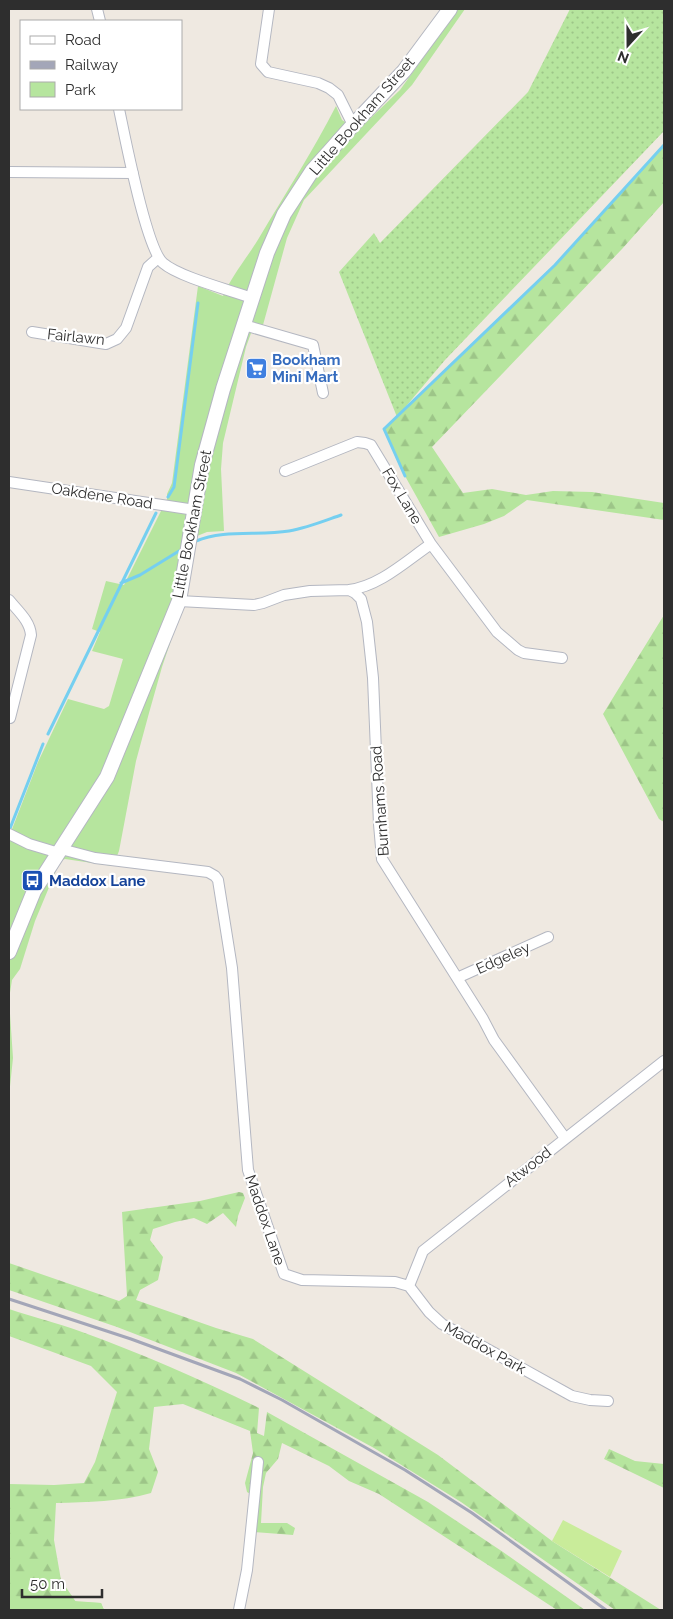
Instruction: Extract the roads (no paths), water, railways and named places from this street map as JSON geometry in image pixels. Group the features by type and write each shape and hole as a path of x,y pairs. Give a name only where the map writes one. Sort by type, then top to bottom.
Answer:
{"street":[{"path":"269,9 261,64 268,72 318,83 329,88 338,95 353,125"},
{"name":"Little Bookham Street","path":"9,952 34,891 107,776 179,601 202,465 252,298 267,253 284,214 312,171 404,71 450,9"},
{"path":"119,110 133,173 148,230 158,258 170,268 252,298"},
{"path":"9,172 133,173"},
{"name":"Fairlawn","path":"32,332 106,344 117,339 126,328 148,267 158,258"},
{"path":"244,326 313,345 323,393"},
{"name":"Fox Lane","path":"285,472 358,442 371,445 431,544 497,632 524,653 562,658"},
{"name":"Oakdene Road","path":"9,482 195,510"},
{"path":"179,601 254,605 263,604 284,595 310,591 349,590 367,586 379,580 431,544"},
{"name":"Burnhams Road","path":"349,590 361,599 367,622 374,678 382,859 494,1040 565,1138"},
{"path":"9,600 28,623 31,635 10,718"},
{"path":"10,835 25,843 60,851"},
{"name":"Maddox Lane","path":"60,851 114,861 208,872 216,876 232,968 248,1170 284,1274 302,1280 395,1282 409,1286"},
{"name":"Edgeley","path":"457,978 548,937"},
{"name":"Atwood","path":"409,1286 423,1250 664,1061"},
{"name":"Maddox Park","path":"409,1286 428,1312 442,1324 572,1396 608,1401"},
{"path":"239,1610 247,1570 258,1462"}],"waterway":[{"path":"405,476 384,429 555,265 664,145"},
{"path":"168,497 174,487 198,303"},
{"path":"48,734 156,513"},
{"path":"196,541 218,535 289,531 341,515"},
{"path":"121,583 140,575 179,551"},
{"path":"9,831 43,744"}],"railway":[{"path":"9,1299 131,1339 240,1379 282,1400 405,1470 472,1513 606,1610"}],"place":[{"name":"Bookham Mini Mart","path":"256,369"},
{"name":"Maddox Lane","path":"33,881"}]}
